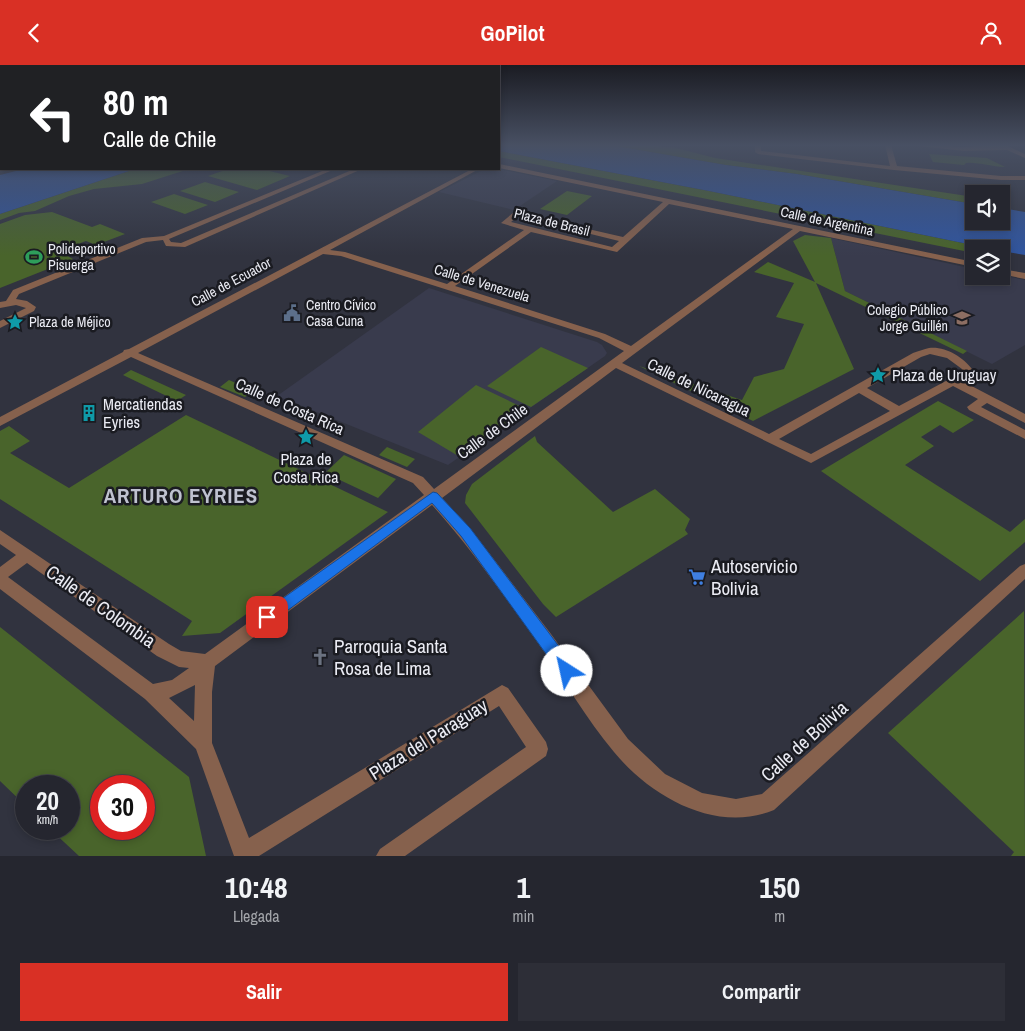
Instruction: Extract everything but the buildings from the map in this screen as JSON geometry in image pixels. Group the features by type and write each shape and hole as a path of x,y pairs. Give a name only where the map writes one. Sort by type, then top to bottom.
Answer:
{"street":[{"path":"4,304 16,292 25,288 145,240 165,239 302,182"},
{"path":"165,239 169,244 182,245 329,182"},
{"name":"Calle de Ecuador","path":"0,422 128,352 451,182"},
{"name":"Calle de Argentina","path":"576,182 965,263"},
{"path":"295,185 312,189"},
{"path":"625,240 668,201"},
{"path":"238,209 255,214"},
{"name":"Plaza de Brasil","path":"517,214 625,240 614,250 505,223 517,214"},
{"path":"449,287 530,229"},
{"name":"Calle de Chile","path":"207,662 798,229"},
{"name":"Calle de Venezuela","path":"320,251 342,254 602,336 632,351"},
{"path":"1010,273 1025,276"},
{"path":"0,325 29,311 31,307 27,303 4,304"},
{"path":"930,351 946,354 963,363 967,369 963,375 811,459 769,439 917,355 930,351"},
{"name":"Calle de Costa Rica","path":"128,352 418,480 433,496"},
{"name":"Calle de Nicaragua","path":"614,364 769,439"},
{"path":"952,381 1025,419"},
{"path":"859,388 898,411"},
{"path":"986,399 972,407 1025,435"},
{"name":"Calle de Bolivia","path":"433,496 465,532 621,746 658,781 674,790 700,803 736,809 767,803 1025,570"},
{"name":"Calle de Colombia","path":"0,536 163,650 179,659 207,662"},
{"path":"0,575 28,555"},
{"path":"0,580 151,693 203,743"},
{"path":"151,693 170,691 191,679 207,662"},
{"path":"207,662 203,692 203,743 245,855"},
{"name":"Plaza del Paraguay","path":"245,855 502,694 539,749 387,856"}],"shaded area":[{"path":"459,182 556,182 514,210 439,192"},
{"name":"Colegio Público Jorge Guillén","path":"831,238 965,267 965,285 1010,285 1010,277 1025,280 1025,345 992,364 845,291"},
{"path":"429,288 597,342 602,345 607,353 448,465 277,396"}],"green space":[{"path":"96,182 149,182 94,189 69,196 35,211 19,213 0,220 0,214"},
{"path":"205,182 239,192 215,202 180,191"},
{"path":"229,182 276,182 257,190"},
{"path":"622,182 661,182 965,243 965,251"},
{"path":"844,182 874,182 965,196 965,202"},
{"path":"567,191 592,196 567,215 540,209"},
{"path":"174,194 208,205 185,214 151,202"},
{"name":"Polideportivo Pisuerga","path":"52,212 92,227 100,224 125,234 96,245 86,241 58,251 73,259 0,288 0,224 25,215"},
{"path":"805,235 831,238 845,291 967,351 963,354 816,283 854,369 753,421 639,366 742,400 754,377 784,369 804,324 776,317 794,283 754,272 768,262 815,282 793,241"},
{"path":"541,347 588,368 531,407 487,386"},
{"path":"131,370 186,395 177,401 123,375"},
{"path":"229,380 254,391 245,397 220,387"},
{"path":"476,385 528,410 460,457 418,432"},
{"path":"938,401 974,420 953,433 940,425 921,437 934,446 905,465 1010,532 1025,519 1025,542 980,581 821,471"},
{"path":"186,415 388,512 220,633 182,636 192,621 0,499 0,431 9,426 30,441 10,453 69,488"},
{"path":"535,436 537,442 613,512 655,489 690,519 685,530 688,534 556,617 543,604 465,503 466,495 472,484"},
{"path":"387,447 415,459 407,467 379,455"},
{"path":"344,455 396,479 378,498 325,473"},
{"path":"1024,611 1025,856 1011,856 1014,852 888,733"},
{"path":"0,627 189,777 206,856 79,856 62,840 80,840 80,775 15,775 15,795 0,781"}],"water":[{"path":"0,182 96,182 0,214"},
{"path":"661,182 844,182 965,202 965,230 1010,230 1010,210 1025,212 1025,255 1010,252 1010,240 965,240 965,243"}],"place":[{"name":"Polideportivo Pisuerga","path":"34,257"},
{"name":"Centro Cívico Casa Cuna","path":"292,313"},
{"name":"Colegio Público Jorge Guillén","path":"962,318"},
{"name":"Plaza de Méjico","path":"15,322"},
{"name":"Plaza de Uruguay","path":"878,375"},
{"name":"Mercatiendas Eyries","path":"89,413"},
{"name":"Plaza de Costa Rica","path":"306,437"},
{"name":"Autoservicio Bolivia","path":"697,577"},
{"name":"Parroquia Santa Rosa de Lima","path":"320,657"}],"district":[{"name":"ARTURO EYRIES","path":"181,495"}],"route":[{"path":"267,617 433,496 465,532 567,671"}]}
